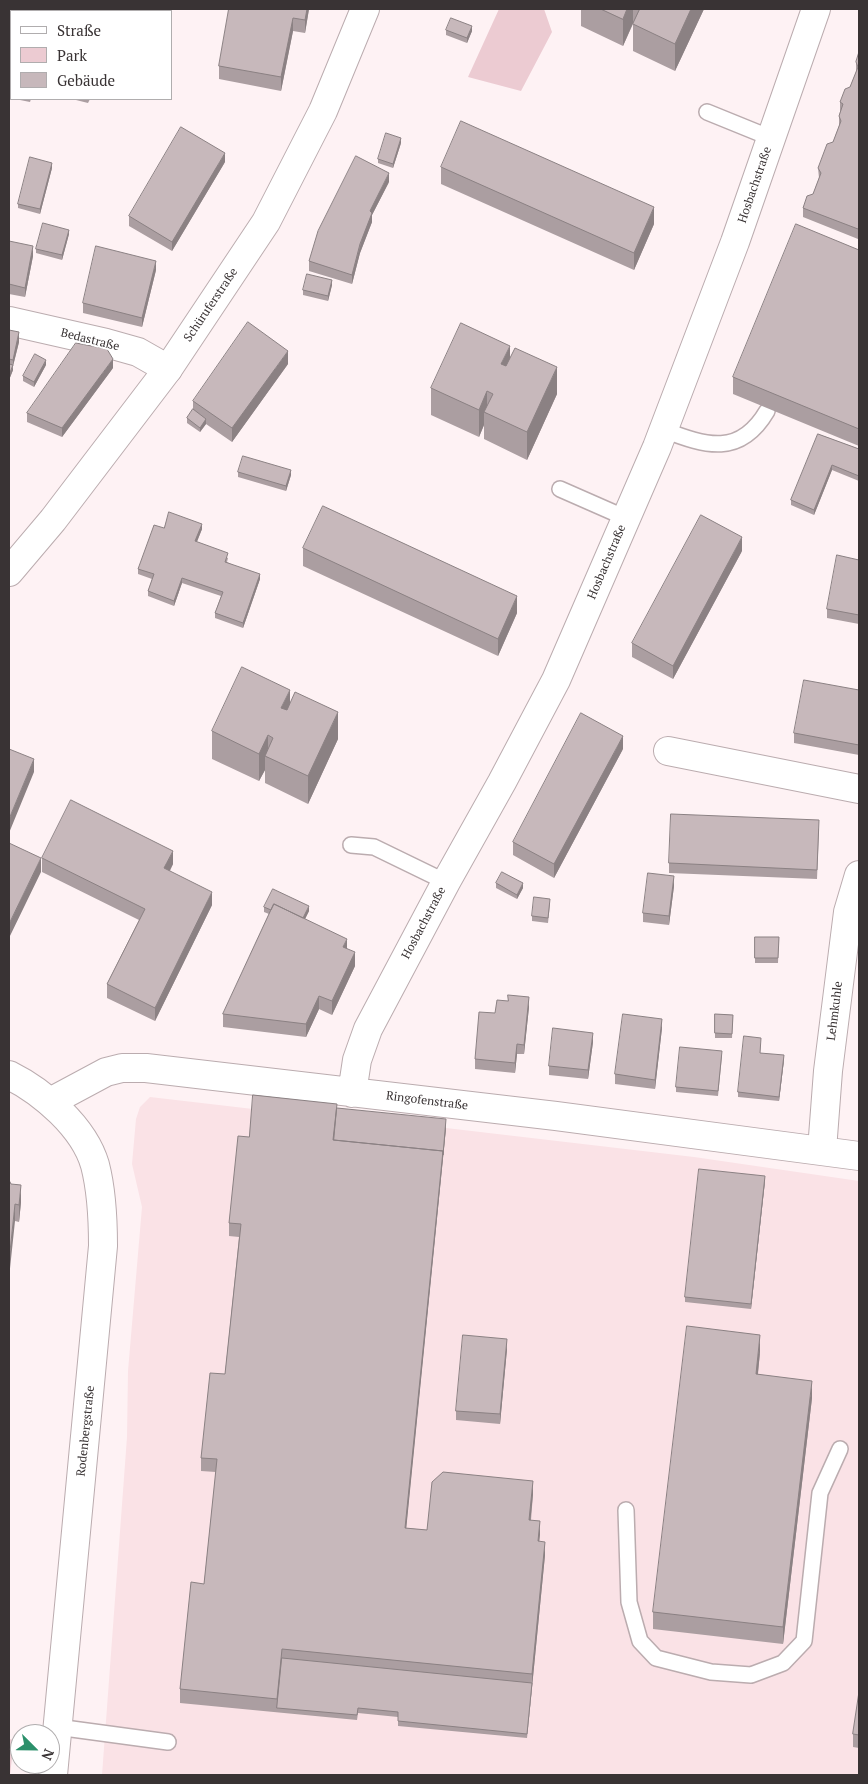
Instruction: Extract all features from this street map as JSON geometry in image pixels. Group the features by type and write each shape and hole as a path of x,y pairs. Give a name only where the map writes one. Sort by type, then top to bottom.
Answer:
{"street":[{"name":"Schüruferstraße","path":"9,572 53,520 168,369 266,222 323,111 364,9"},
{"name":"Hosbachstraße","path":"352,1092 357,1060 368,1029 556,680 664,430 735,242 816,9"},
{"name":"Bedastraße","path":"9,321 106,342 138,352 168,369"},
{"path":"668,751 859,789"},
{"name":"Lehmkuhle","path":"822,1150 828,1071 848,912 859,875"},
{"name":"Ringofenstraße","path":"50,1102 106,1072 122,1068 146,1068 556,1116 859,1156"},
{"path":"9,1075 50,1102"},
{"name":"Rodenbergstraße","path":"50,1102 66,1115 84,1142 94,1163 102,1201 103,1246 57,1724"}],"lane":[{"path":"707,112 771,138"},
{"path":"664,430 688,439 716,445 736,441 753,432 767,412"},
{"path":"560,489 626,518"},
{"path":"351,845 374,847 446,882"},
{"path":"626,1510 629,1602 640,1641 656,1658 712,1672 752,1675 783,1663 804,1641 820,1493 840,1449"},
{"path":"60,1727 168,1742"}],"shaded area":[{"path":"150,1097 446,1128 694,1157 859,1181 859,1775 102,1775 127,1437 128,1371 142,1207 132,1164 136,1119 140,1107"}],"green space":[{"path":"499,9 544,9 552,32 521,91 468,77"},
{"path":"9,1739 10,1774 9,1775"}],"building":[{"path":"67,9 113,9 112,10"},
{"path":"113,9 163,9 162,10"},
{"path":"229,9 307,9 305,20 293,18 281,77 219,66"},
{"path":"601,9 627,9 623,19"},
{"path":"640,9 691,9 675,44 633,24"},
{"path":"451,18 472,26 467,38 446,30"},
{"path":"859,52 858,229 803,208 807,196 813,194 821,173 818,168 827,144 833,142 841,121 839,116 843,104 840,102 845,89 850,87 858,67 856,62"},
{"path":"461,121 654,207 634,253 441,167"},
{"path":"181,127 225,153 172,242 129,216"},
{"path":"386,133 401,138 393,164 378,159"},
{"path":"356,156 389,173 370,211 372,213 360,244 352,275 309,261 318,231"},
{"path":"30,157 52,163 40,209 18,204"},
{"path":"43,223 69,230 62,255 36,249"},
{"path":"796,224 859,250 859,429 733,377"},
{"path":"9,241 33,246 25,288 9,284"},
{"path":"96,246 156,261 142,318 83,303"},
{"path":"307,274 332,280 328,296 303,290"},
{"path":"248,322 288,351 232,428 193,401"},
{"path":"461,323 510,346 501,364 506,366 515,348 557,367 527,432 484,412 493,394 487,391 479,410 431,388"},
{"path":"9,330 19,332 13,360 9,359"},
{"path":"76,343 107,349 113,359 62,428 27,413"},
{"path":"35,354 46,360 34,382 23,376"},
{"path":"9,364 13,365 9,375"},
{"path":"193,409 206,419 200,428 187,418"},
{"path":"818,434 859,449 859,476 832,465 814,510 791,500"},
{"path":"243,456 291,470 286,486 238,472"},
{"path":"323,506 517,596 498,639 303,548"},
{"path":"169,512 202,524 195,541 228,553 225,562 260,574 243,623 215,613 223,592 182,578 174,601 148,591 154,574 138,569 154,525 164,528"},
{"path":"701,515 742,537 673,666 632,643"},
{"path":"837,555 859,560 859,615 827,609"},
{"path":"242,667 290,690 281,708 287,710 295,692 338,712 308,776 265,756 273,738 268,735 259,754 212,731"},
{"path":"804,680 859,690 859,745 794,733"},
{"path":"581,713 623,736 554,864 513,842"},
{"path":"9,749 34,759 9,819"},
{"path":"71,800 173,851 164,868 212,892 155,1008 107,984 145,909 42,858"},
{"path":"671,814 819,820 817,870 669,863"},
{"path":"9,843 41,858 9,924"},
{"path":"502,872 523,883 517,895 496,883"},
{"path":"648,873 674,876 669,916 643,913"},
{"path":"273,889 309,906 303,918 274,904 271,910 264,907"},
{"path":"534,897 550,899 548,918 532,916"},
{"path":"274,904 347,939 343,947 355,952 332,1001 319,996 306,1024 223,1014"},
{"path":"755,937 779,937 778,958 755,958"},
{"path":"508,995 529,997 524,1045 517,1044 515,1063 475,1059 479,1012 495,1013 497,1000 508,1001"},
{"path":"623,1014 662,1019 655,1080 615,1074"},
{"path":"715,1014 733,1015 732,1034 715,1033"},
{"path":"553,1028 593,1033 588,1070 549,1066"},
{"path":"744,1036 761,1038 760,1053 784,1055 779,1097 738,1092"},
{"path":"680,1047 722,1051 718,1091 676,1087"},
{"path":"253,1095 337,1104 333,1140 443,1151 405,1528 427,1530 432,1482 443,1472 533,1481 529,1520 540,1521 538,1541 545,1542 532,1674 282,1649 277,1699 180,1689 191,1582 204,1584 217,1459 201,1458 210,1373 225,1374 241,1224 229,1223 238,1136 249,1137"},
{"path":"337,1108 446,1119 443,1155 443,1151 334,1140"},
{"path":"699,1169 765,1176 751,1304 685,1297"},
{"path":"9,1180 11,1184 21,1185 19,1205 15,1204 9,1261"},
{"path":"687,1326 760,1335 756,1374 812,1381 783,1627 653,1612"},
{"path":"463,1335 507,1339 500,1414 456,1411"},
{"path":"282,1658 532,1683 527,1734 398,1721 398,1712 358,1708 357,1715 277,1708"},
{"path":"859,1692 859,1735 853,1734"}]}
